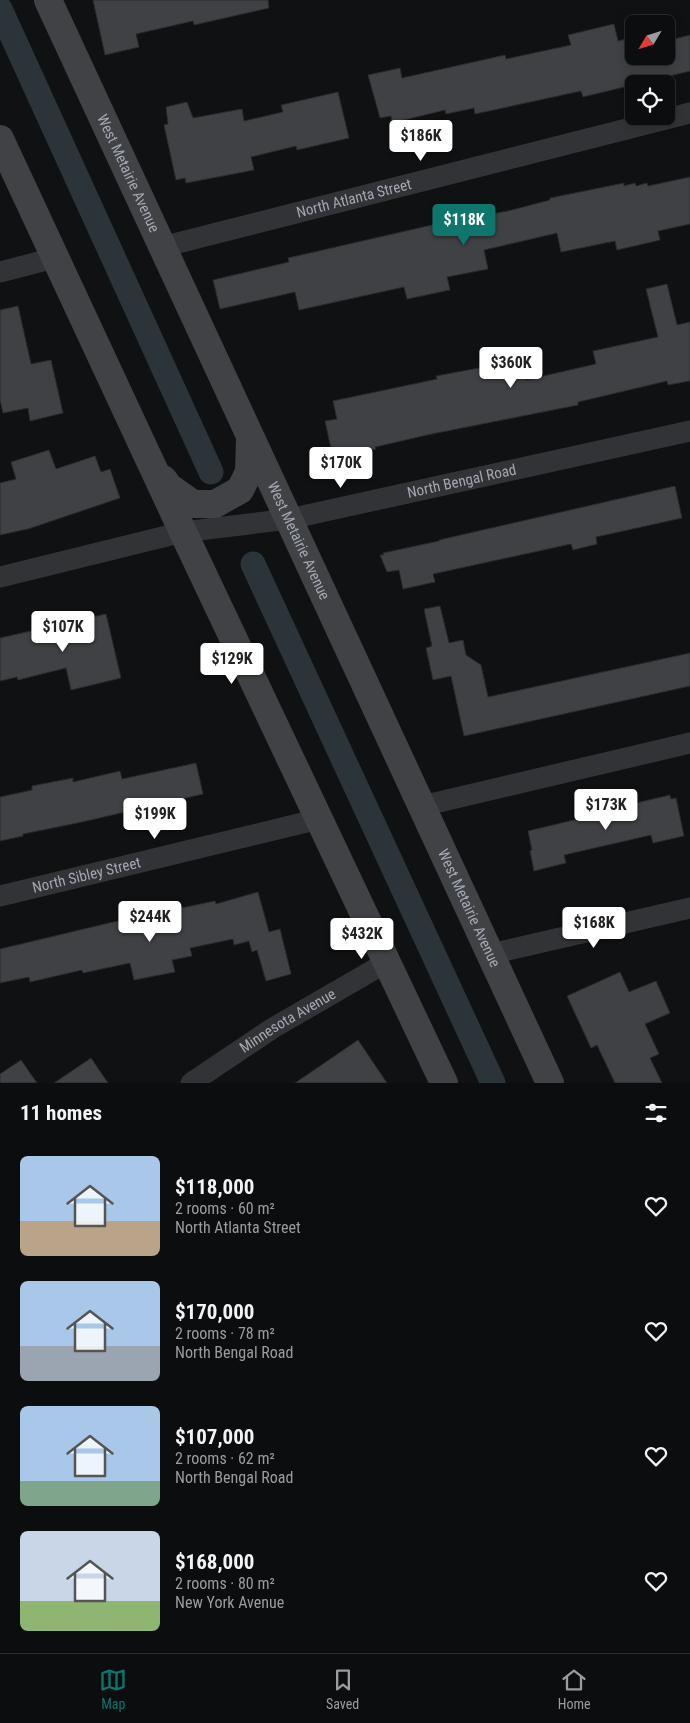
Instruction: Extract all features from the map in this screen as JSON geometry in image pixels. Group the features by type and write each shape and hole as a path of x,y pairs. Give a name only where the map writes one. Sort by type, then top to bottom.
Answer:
{"main road":[{"name":"West Metairie Avenue","path":"48,0 550,1083"},
{"path":"0,139 149,460 444,1083"},
{"path":"149,460 169,487 193,504 215,504 240,490 249,472 250,437"}],"street":[{"name":"North Atlanta Street","path":"162,247 690,113"},
{"path":"0,272 54,258"},
{"name":"North Bengal Road","path":"0,577 183,532 289,519 690,431"},
{"path":"422,806 690,744"},
{"name":"North Sibley Street","path":"0,896 319,820"},
{"path":"491,954 690,908"},
{"name":"Minnesota Avenue","path":"191,1083 273,1028 387,962"}],"building":[{"path":"93,0 268,0 269,8 194,25 193,21 136,34 139,47 105,55"},
{"path":"614,24 618,41 625,39 625,65 675,65 675,39 690,35 690,71 674,75 625,75 625,87 583,97 581,91 475,114 474,108 446,114 445,110 392,123 391,116 380,118 368,75 400,68 402,78 505,55 506,59 571,45 568,35"},
{"path":"338,92 349,138 297,150 296,146 251,157 254,170 186,183 185,178 176,180 164,125 168,124 166,107 187,102 193,118 242,109 244,121 283,112 281,105"},
{"path":"690,177 690,224 658,231 660,240 617,250 615,241 561,252 557,233 484,250 488,269 447,277 450,290 407,299 404,287 299,310 295,292 220,309 213,280 289,262 288,258 445,222 508,211 550,200 550,198 624,183 624,186 635,183 636,186 647,183 648,186"},
{"path":"667,284 677,325 690,322 690,381 668,385 667,381 578,402 578,405 427,435 333,458 325,421 337,419 333,401 437,379 436,376 522,360 526,380 596,364 593,351 658,337 646,289"},
{"path":"18,306 31,364 51,360 63,413 30,421 28,408 3,413 0,400 0,310"},
{"path":"49,450 56,469 95,456 101,472 110,469 120,498 28,529 0,535 0,483 16,479 11,462"},
{"path":"675,486 682,518 596,537 597,544 573,550 571,544 433,574 435,582 403,589 399,570 387,572 380,555 384,555 383,553"},
{"path":"440,606 449,643 463,640 466,655 481,665 488,697 690,653 690,686 464,736 451,676 433,680 426,648 432,646 424,609"},
{"path":"106,614 121,678 71,690 66,668 18,680 17,677 0,681 0,638"},
{"path":"196,763 203,794 23,834 23,836 0,841 0,797 32,790 32,786 73,778 73,782 120,771 122,779"},
{"path":"670,795 671,799 676,798 684,836 653,843 651,835 564,855 566,863 534,871 528,831"},
{"path":"258,892 269,932 280,929 291,974 266,981 257,950 252,952 249,941 234,945 233,939 190,948 192,956 172,960 175,972 134,980 130,963 83,973 82,970 30,982 29,977 0,983 0,949 109,923 215,901 216,904"},
{"path":"620,972 629,992 656,981 670,1013 645,1024 659,1054 650,1058 662,1083 615,1083 597,1045 591,1048 567,996"},
{"path":"358,1040 387,1083 295,1083"},
{"path":"91,1058 108,1083 54,1083"},
{"path":"21,1060 37,1083 0,1083 0,1074"}],"waterway":[{"path":"0,9 211,472"},
{"path":"253,564 493,1083"}]}
